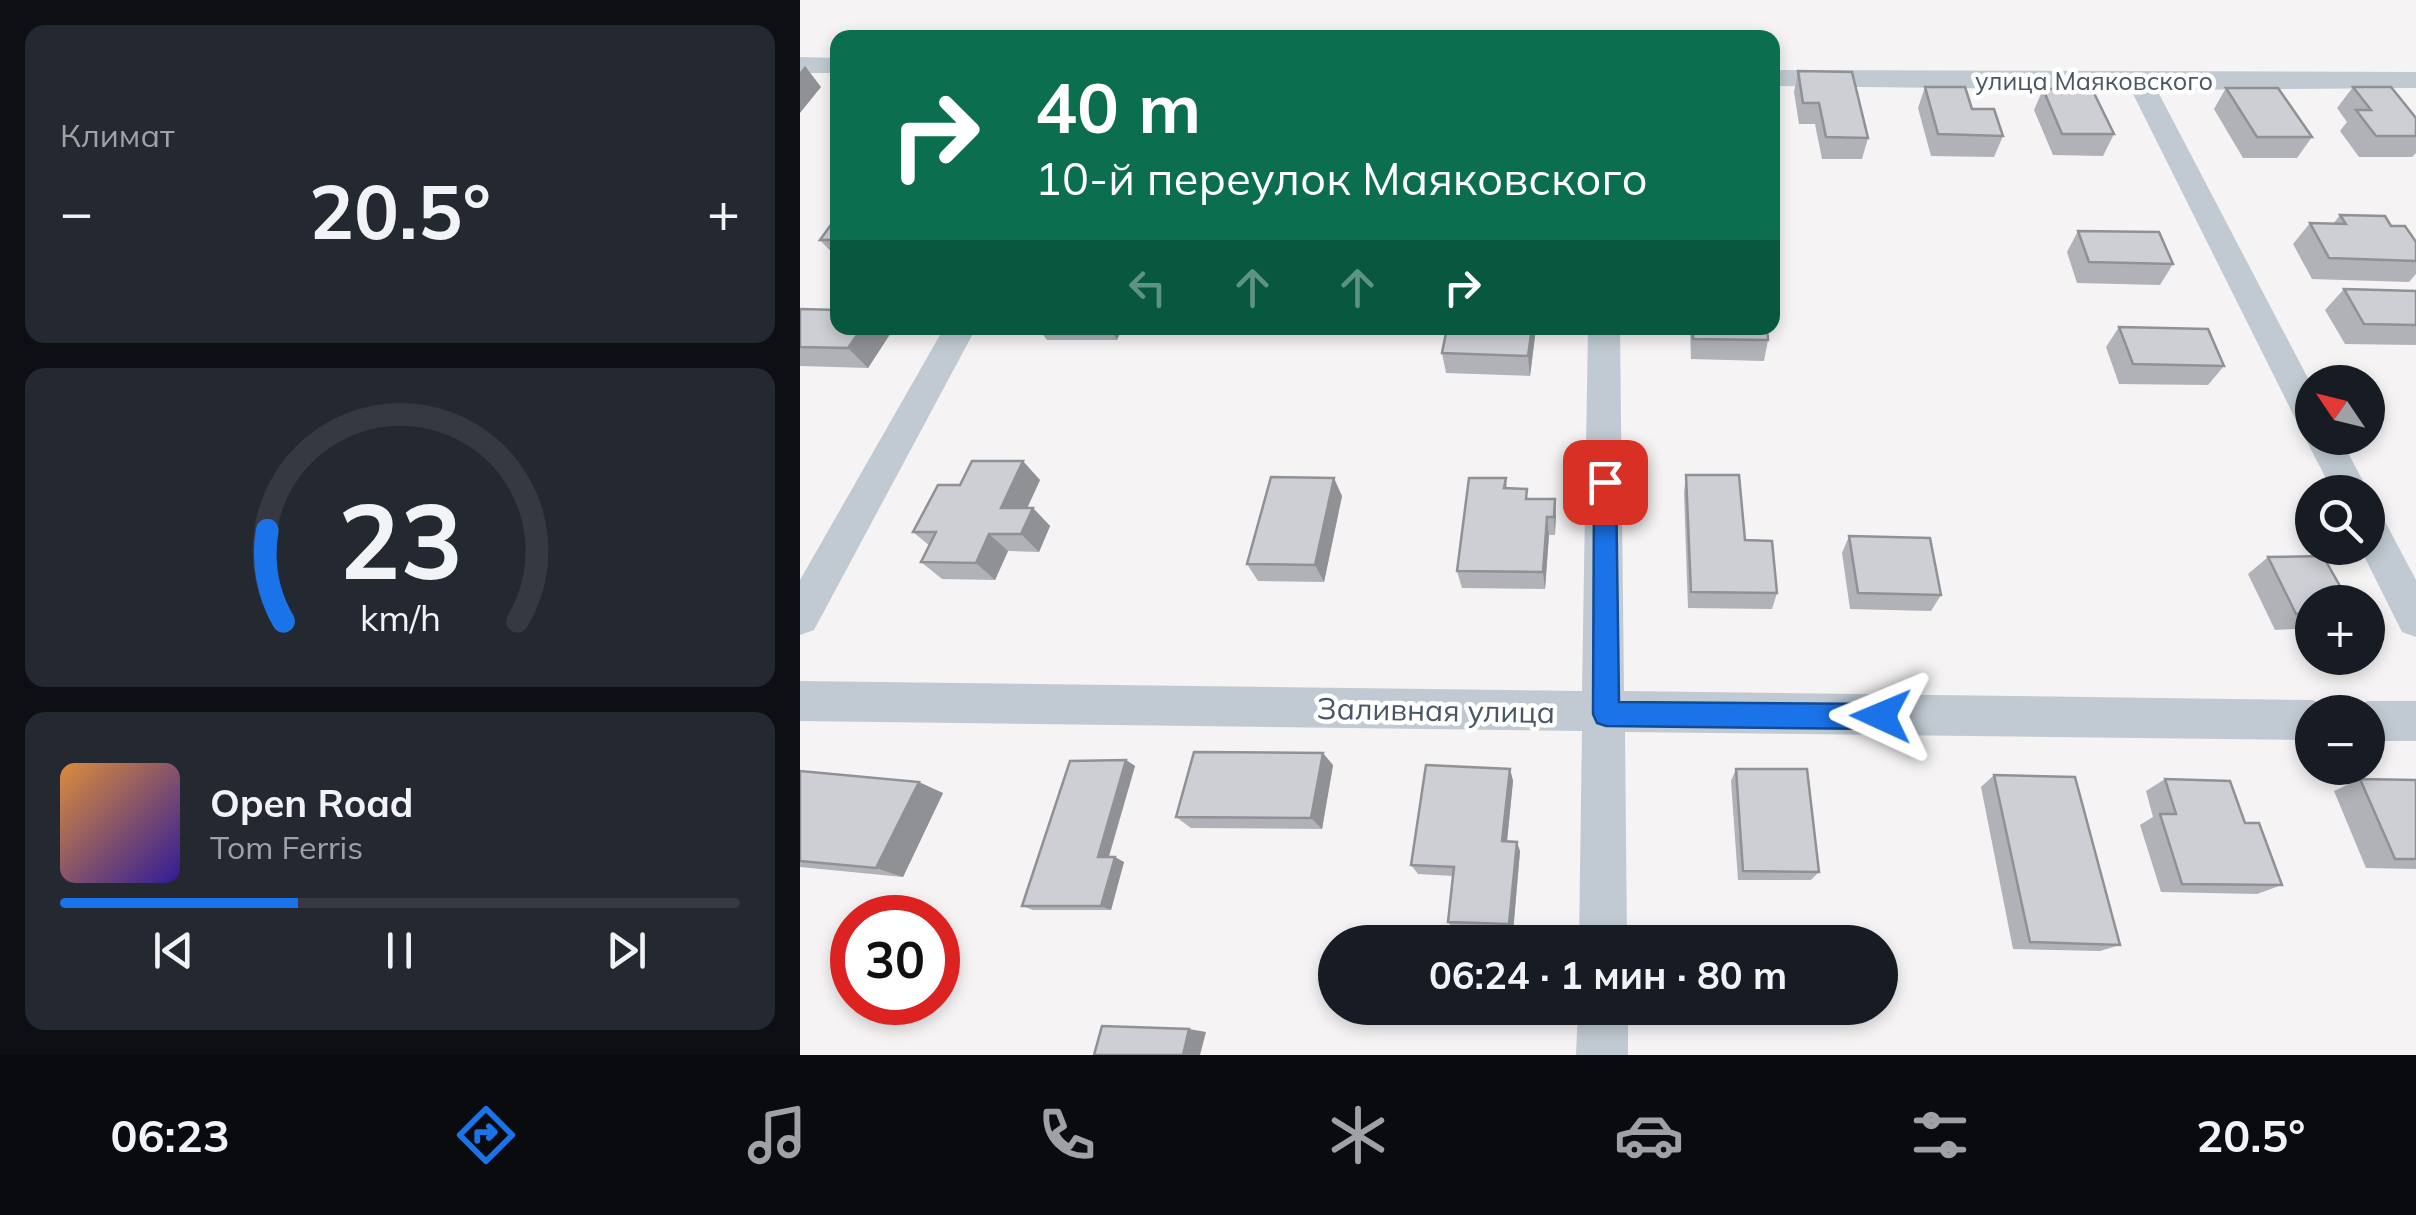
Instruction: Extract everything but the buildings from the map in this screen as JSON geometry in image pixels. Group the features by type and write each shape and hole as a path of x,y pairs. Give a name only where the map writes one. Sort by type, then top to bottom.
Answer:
{"street":[{"path":"800,66 830,66"},
{"name":"улица Маяковского","path":"1780,78 2416,80"},
{"path":"2140,82 2295,385"},
{"path":"800,617 956,335"},
{"path":"1604,335 1604,925"},
{"path":"2385,558 2416,619"},
{"name":"Заливная улица","path":"800,701 2295,720"},
{"path":"2385,721 2416,721"},
{"path":"1602,1055 1603,1025"}],"route":[{"path":"1605,482 1606,714 1881,716"}]}
